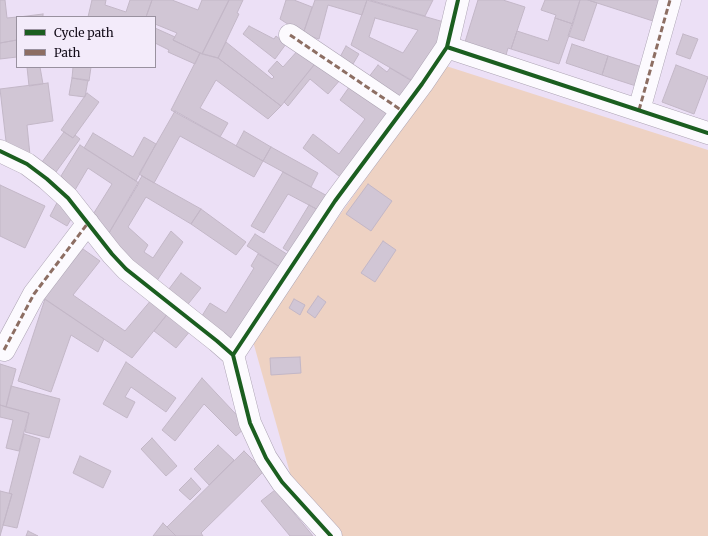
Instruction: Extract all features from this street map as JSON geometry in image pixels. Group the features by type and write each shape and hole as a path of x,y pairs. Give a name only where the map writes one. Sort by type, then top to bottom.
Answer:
{"street":[{"path":"233,355 335,201 447,47 458,0"},
{"path":"639,110 670,0"},
{"path":"290,34 401,110"},
{"path":"447,47 708,133"},
{"path":"0,151 27,164 47,179 68,198 112,254 126,269 233,355 250,423 266,458 282,482 331,536"},
{"path":"4,350 34,294 88,223"}],"shaded area":[{"path":"446,66 708,150 708,536 342,536 292,480 252,338"}],"building":[{"path":"0,0 5,0 7,18 16,17 16,40 0,43"},
{"path":"92,0 106,0 105,5 126,12 130,0 152,0 146,16 88,16"},
{"path":"152,0 172,0 198,10 202,0 229,0 202,54 173,40 177,33 156,24 156,16 146,16"},
{"path":"229,0 243,0 237,13 239,14 218,58 202,54"},
{"path":"286,0 294,0 312,7 303,34 280,19"},
{"path":"315,0 367,0 362,15 328,5 319,39 303,34"},
{"path":"367,0 451,24 413,81 351,45","holes":["375,18 418,30 403,53 369,37"]},
{"path":"370,0 433,0 425,16"},
{"path":"478,0 503,0 525,7 511,49 508,48 506,55 465,42"},
{"path":"545,0 580,0 573,24 555,18 556,15 541,10"},
{"path":"580,0 588,0 597,3 584,41 568,36"},
{"path":"588,0 663,0 656,22"},
{"path":"43,14 43,16 27,16"},
{"path":"555,18 573,24 559,64 511,49 517,31 548,41"},
{"path":"249,26 274,39 276,36 286,44 275,59 243,34"},
{"path":"156,28 175,37 173,40 200,53 195,64 168,52 169,50 156,44"},
{"path":"683,34 698,39 690,59 676,54"},
{"path":"16,40 16,57 0,59 0,43"},
{"path":"226,42 272,79 274,77 268,71 277,61 283,67 299,49 315,64 281,106 218,58"},
{"path":"572,44 608,56 602,75 566,63"},
{"path":"346,46 359,54 353,64 340,57"},
{"path":"200,53 218,58 281,106 268,119 216,80 200,108 228,123 220,137 171,110"},
{"path":"608,56 642,67 636,86 602,75"},
{"path":"317,61 340,80 328,94 310,79 288,106 284,102"},
{"path":"378,65 387,72 390,68 415,83 400,103 368,78"},
{"path":"676,65 708,77 694,114 662,102"},
{"path":"27,68 40,68 43,84 29,86"},
{"path":"73,68 91,68 89,81 72,78"},
{"path":"72,78 88,80 85,97 69,95"},
{"path":"48,83 53,121 27,125 30,155 7,150 0,89"},
{"path":"352,83 393,115 344,180 303,148 313,134 339,154 365,119 340,100"},
{"path":"87,93 99,102 73,138 61,130"},
{"path":"175,111 263,161 254,177 180,136 154,183 139,174"},
{"path":"244,131 271,147 263,161 236,146"},
{"path":"64,132 73,138 75,135 80,139 56,172 42,162"},
{"path":"93,133 133,157 144,137 156,144 136,181 84,148"},
{"path":"80,145 139,183 106,238 92,216 112,184 88,168 75,190 61,176"},
{"path":"271,147 318,173 311,187 263,161"},
{"path":"283,172 333,199 324,213 288,194 264,233 251,226"},
{"path":"142,176 201,209 191,224 146,197 128,227 148,245 144,252 153,258 171,231 183,242 154,285 106,238"},
{"path":"368,184 392,201 371,231 346,214"},
{"path":"0,185 45,206 25,248 0,236"},
{"path":"60,197 74,214 67,226 50,216"},
{"path":"309,205 322,212 295,256 283,248"},
{"path":"201,209 246,242 236,255 191,224"},
{"path":"255,234 290,256 283,269 247,246"},
{"path":"383,241 396,250 375,282 361,273"},
{"path":"83,249 100,261 73,295 125,331 152,299 169,312 132,358 43,298"},
{"path":"258,254 280,267 234,340 200,319 210,303 226,313 254,268 251,266"},
{"path":"181,273 201,288 185,308 166,293"},
{"path":"318,296 326,302 315,318 307,312"},
{"path":"45,299 104,339 98,352 71,335 51,392 18,381"},
{"path":"294,299 305,305 300,315 289,308"},
{"path":"169,312 191,330 176,348 154,331"},
{"path":"300,357 301,373 271,375 270,358"},
{"path":"126,362 176,398 166,412 131,387 125,397 135,402 127,418 103,404"},
{"path":"0,364 16,369 6,407 0,405"},
{"path":"202,378 247,426 236,436 204,404 175,441 162,430"},
{"path":"11,386 60,399 49,438 25,432 29,413 6,407"},
{"path":"0,405 29,413 19,451 6,448 13,420 0,417"},
{"path":"24,434 40,439 17,528 3,525 12,494 9,493"},
{"path":"152,438 177,466 166,476 141,449"},
{"path":"218,445 234,460 209,485 194,469"},
{"path":"244,451 264,471 201,533 203,536 176,536 167,527"},
{"path":"80,456 111,471 103,488 73,473"},
{"path":"191,478 201,489 190,500 179,490"},
{"path":"275,490 313,536 290,536 261,501"},
{"path":"0,491 12,494 0,536"},
{"path":"163,523 176,536 153,536"},
{"path":"28,531 38,536 26,536"}],"marked path":[{"path":"639,110 670,0"},
{"path":"290,35 401,110"},
{"path":"4,350 34,294 88,223"}],"cycle path":[{"path":"233,355 335,201 422,84 447,47 458,0"},
{"path":"447,47 708,133"},
{"path":"0,151 27,164 47,179 68,198 112,254 126,269 233,355 250,423 266,458 282,482 331,536"}]}
